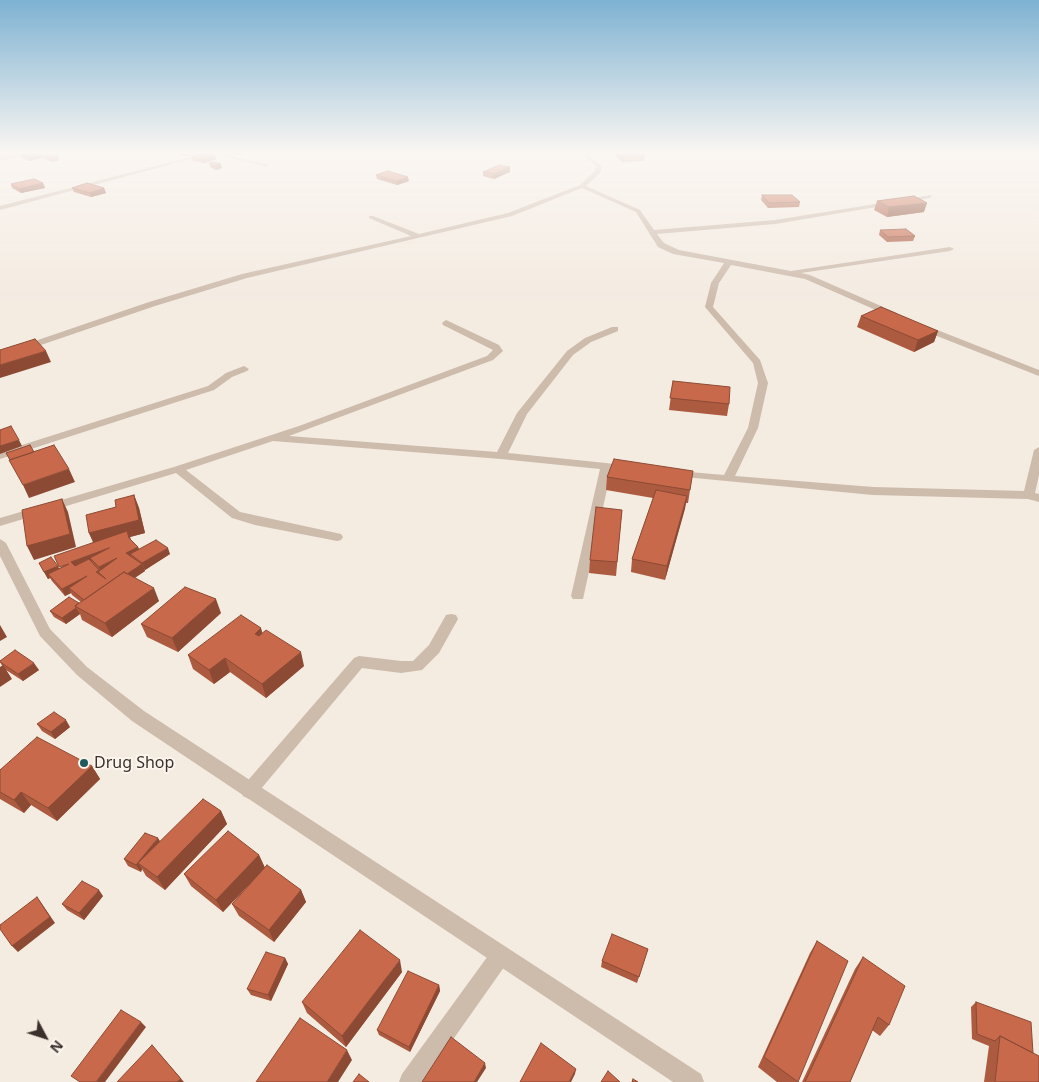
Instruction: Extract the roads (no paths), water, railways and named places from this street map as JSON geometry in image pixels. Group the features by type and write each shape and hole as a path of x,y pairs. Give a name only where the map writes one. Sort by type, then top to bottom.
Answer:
{"street":[{"path":"0,208 13,204"},
{"path":"0,356 152,304 245,276 510,215 536,204"},
{"path":"625,204 638,210 661,245 676,252 790,272 826,284 904,319"},
{"path":"652,232 775,222 879,204"},
{"path":"371,217 418,236"},
{"path":"790,272 950,249"},
{"path":"728,479 753,428 763,383 757,362 709,307 715,283 729,262"},
{"path":"0,522 178,469 272,438 490,358 498,351 496,347 446,323"},
{"path":"912,323 1039,373"},
{"path":"501,456 522,413 570,353 588,340 615,329"},
{"path":"0,456 211,388 244,369"},
{"path":"272,438 501,456 644,470"},
{"path":"663,472 874,491 1034,497 1039,450"},
{"path":"578,596 606,466"},
{"path":"178,469 236,514 255,521 337,537"},
{"path":"1,547 45,632 82,671 138,716 693,1082"},
{"path":"250,791 358,662 401,667 417,666 434,649 451,619"},
{"path":"410,1082 500,956"}],"place":[{"name":"Drug Shop","path":"84,763"}]}
